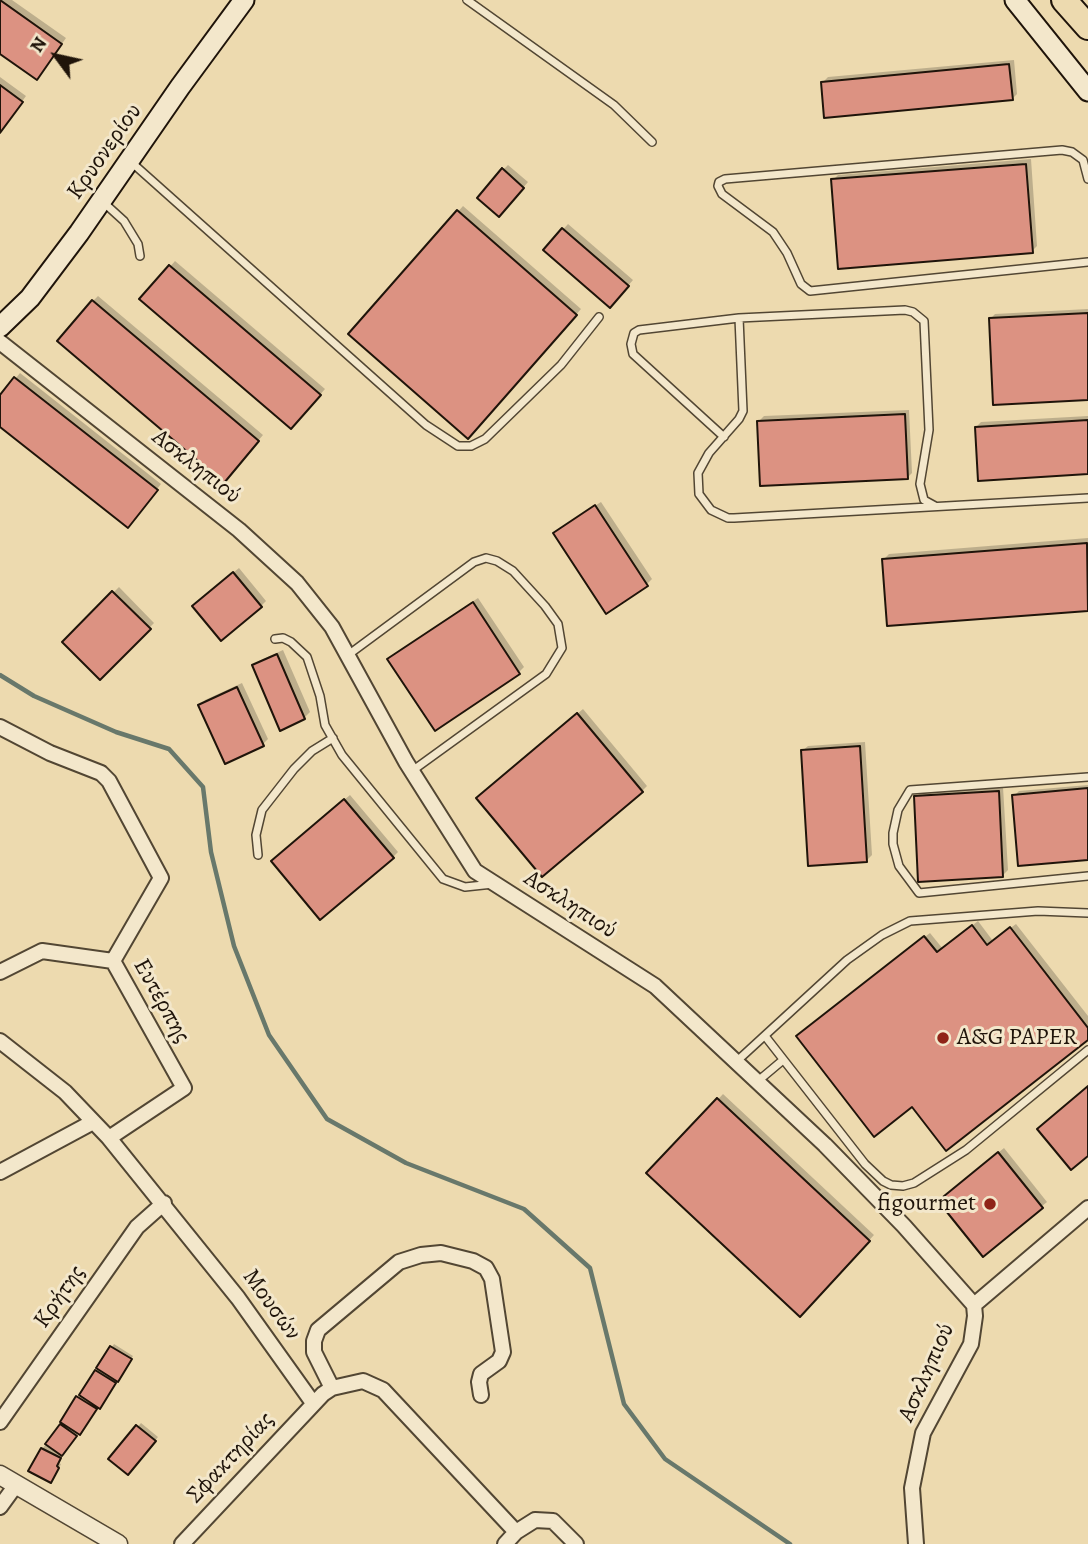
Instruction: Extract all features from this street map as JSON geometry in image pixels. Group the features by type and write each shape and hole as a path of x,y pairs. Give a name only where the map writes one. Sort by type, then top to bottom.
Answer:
{"highway":[{"path":"1064,0 1088,27"},
{"path":"1073,0 1088,20"}],"main road":[{"name":"Κρυονερίου","path":"0,327 30,298 244,0"},
{"path":"1015,0 1088,90"}],"street":[{"name":"Ασκληπιού","path":"0,341 239,530 297,583 332,627 412,771 475,871 655,986 758,1081 904,1226 974,1305 971,1344 923,1433 912,1488 916,1544"},
{"name":"Ευτέρπης","path":"0,727 101,773 109,781 161,878 113,961 184,1088 109,1138"},
{"path":"0,972 42,951 113,961"},
{"name":"Μουσών","path":"0,1041 65,1092 109,1138 238,1297 313,1403"},
{"path":"0,1171 93,1122"},
{"name":"Κρήτης","path":"0,1422 137,1227 164,1203"},
{"path":"974,1305 1088,1208"},
{"path":"332,1388 314,1352 318,1331 399,1262 421,1255 442,1253 473,1261 486,1268 492,1279 503,1352 499,1361 481,1374 481,1395"},
{"path":"313,1403 332,1388 363,1381 383,1390 516,1532"},
{"name":"Σφακτηρίας","path":"182,1544 313,1403"},
{"path":"0,1475 118,1544"},
{"path":"0,1507 16,1485"},
{"path":"505,1544 516,1532 535,1520 553,1521 576,1544"}],"lane":[{"path":"467,0 614,105 652,142"},
{"path":"1088,180 1087,166 1083,160 1073,152 1062,150 725,179 719,182 718,186 722,194 772,232 787,253 801,284 810,291 1088,262"},
{"path":"130,160 426,425 458,446 471,446 485,439 561,365 599,317"},
{"path":"102,201 124,221 138,244 141,256"},
{"path":"724,437 637,358 631,349 631,338 639,330 738,318 905,310 924,321 929,430 920,484 924,500 935,506"},
{"path":"738,318 743,411 702,463 698,473 699,494 711,510 728,518 1088,498"},
{"path":"348,655 474,562 486,558 513,571 558,624 562,648 546,674 412,771"},
{"path":"275,639 283,638 291,642 307,657 320,696 325,725 357,775 443,879 465,887 494,883"},
{"path":"258,855 256,835 262,810 294,769 312,751 333,738"},
{"path":"1088,777 910,790 898,810 893,844 899,866 919,893 1088,876"},
{"path":"736,1062 846,960 882,934 910,921 1038,911 1088,913"},
{"path":"765,1036 874,1173 891,1185 904,1186 915,1183 966,1150 1088,1050"},
{"path":"758,1081 783,1060"}],"building":[{"path":"0,0 62,44 37,80 0,54"},
{"path":"1009,64 1013,100 824,118 821,82"},
{"path":"0,85 23,102 0,133"},
{"path":"1026,164 1033,253 838,269 831,179"},
{"path":"502,168 524,188 499,217 477,198"},
{"path":"457,210 577,315 468,439 348,334"},
{"path":"562,228 629,286 610,308 543,250"},
{"path":"169,265 321,395 291,429 139,299"},
{"path":"92,300 259,441 224,483 57,341"},
{"path":"1088,313 1088,400 993,405 989,318"},
{"path":"14,377 158,490 128,528 0,427 0,395"},
{"path":"905,414 908,479 760,486 757,421"},
{"path":"1088,420 1088,474 978,481 975,427"},
{"path":"595,505 648,586 606,614 553,533"},
{"path":"1087,543 1088,611 887,626 882,559"},
{"path":"233,572 262,607 221,641 192,606"},
{"path":"112,591 151,629 100,680 62,642"},
{"path":"473,602 520,674 435,731 387,659"},
{"path":"277,654 305,719 280,731 252,665"},
{"path":"237,687 264,746 225,764 198,705"},
{"path":"577,713 643,792 542,877 476,798"},
{"path":"860,746 867,862 808,866 801,750"},
{"path":"1088,788 1088,860 1018,866 1012,795"},
{"path":"999,791 1003,877 918,882 914,796"},
{"path":"344,799 394,858 320,920 271,861"},
{"name":"A&G PAPER","path":"972,925 987,945 1010,927 1088,1028 1088,1040 946,1151 912,1107 874,1137 796,1036 924,936 937,952"},
{"path":"1088,1086 1088,1156 1071,1170 1037,1129"},
{"path":"717,1098 870,1241 800,1317 646,1173"},
{"name":"figourmet","path":"998,1152 1043,1208 983,1257 938,1201"},
{"path":"110,1346 132,1359 118,1382 96,1368"},
{"path":"95,1370 116,1383 100,1409 79,1395"},
{"path":"76,1396 97,1409 80,1435 60,1422"},
{"path":"60,1424 77,1436 62,1456 45,1444"},
{"path":"136,1425 156,1441 128,1475 108,1459"},
{"path":"41,1448 61,1458 51,1483 28,1471"}],"waterway":[{"path":"0,675 34,696 116,732 169,749 203,787 211,852 234,946 269,1035 327,1119 406,1163 524,1209 590,1268 624,1404 665,1459 790,1544"}],"place":[{"name":"A&G PAPER","path":"943,1038"},
{"name":"figourmet","path":"990,1204"}]}
